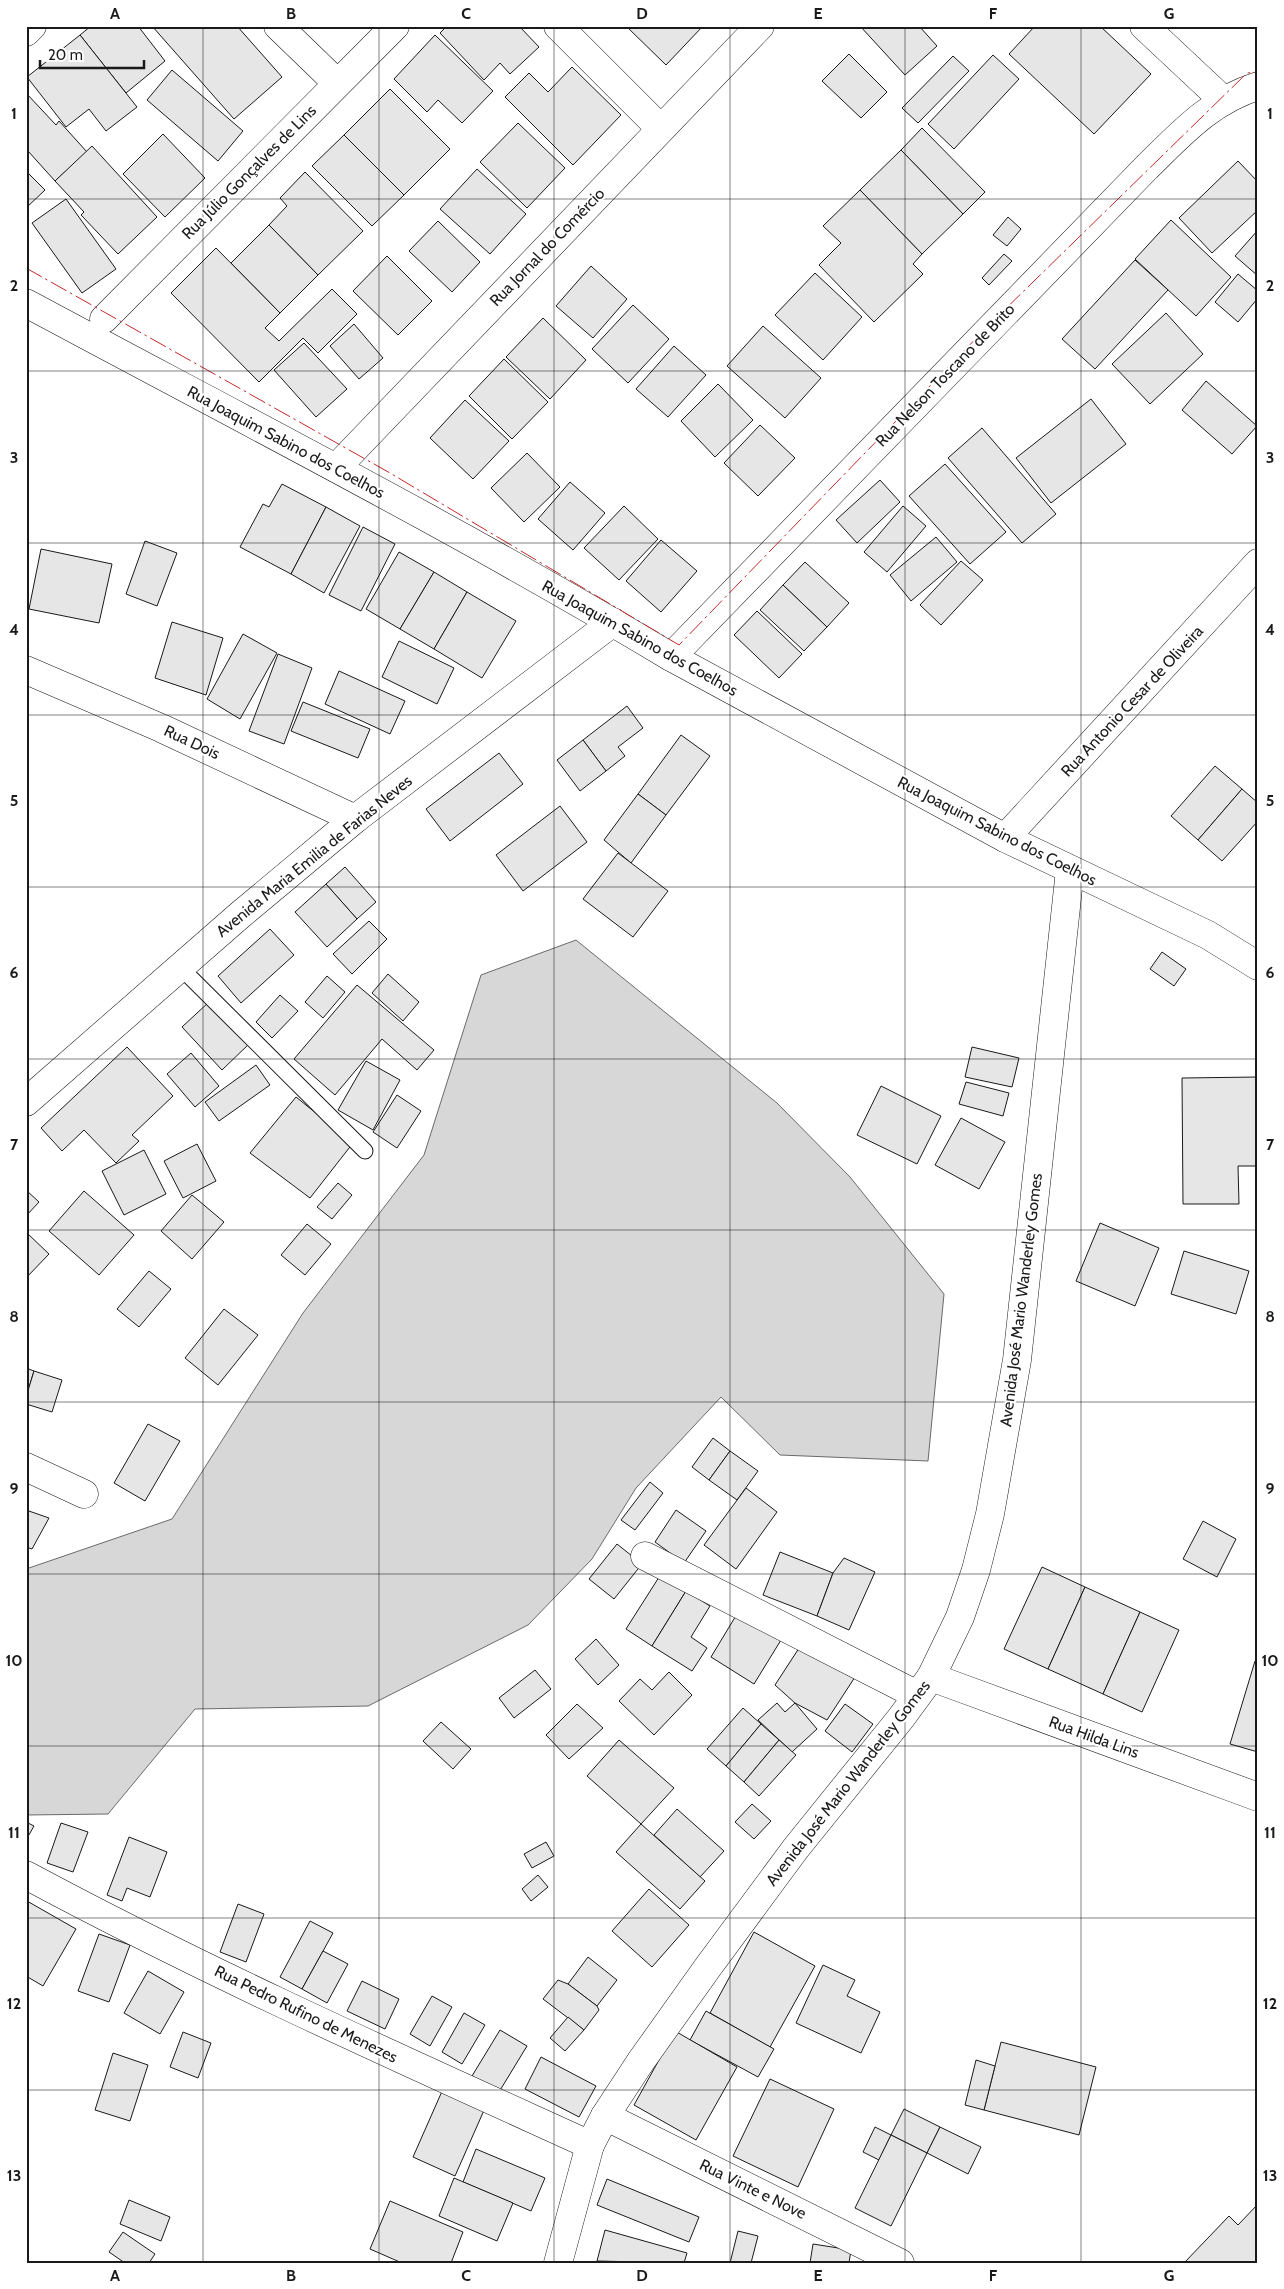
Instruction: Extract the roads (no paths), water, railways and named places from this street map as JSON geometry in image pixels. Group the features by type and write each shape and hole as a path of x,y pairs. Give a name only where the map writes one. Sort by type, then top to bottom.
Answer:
{"street":[{"path":"26,32 32,26"},
{"path":"278,26 337,83"},
{"name":"Rua Júlio Gonçalves de Lins","path":"104,319 394,26"},
{"path":"558,26 660,128"},
{"name":"Rua Jornal do Comércio","path":"336,468 660,128 760,26"},
{"path":"1144,26 1223,100"},
{"name":"Rua Nelson Toscano de Brito","path":"671,657 1147,166 1201,117 1223,100 1258,86"},
{"name":"Rua Joaquim Sabino dos Coelhos","path":"26,303 336,468 613,622 671,657 1005,838 1208,935 1258,966"},
{"name":"Rua Antonio Cesar de Oliveira","path":"1005,838 1258,563"},
{"name":"Avenida Maria Emilia de Farias Neves","path":"26,1102 37,1080 180,967 356,819 613,622"},
{"name":"Rua Dois","path":"26,670 161,728 356,819"},
{"name":"Avenida José Mario Wanderley Gomes","path":"558,2263 590,2145 606,2116 641,2061 796,1848 924,1686 960,1617 976,1570 990,1514 1017,1360 1070,870"},
{"path":"26,1467 84,1494"},
{"name":"Rua Hilda Lins","path":"645,1556 924,1686 1258,1797"},
{"name":"Rua Pedro Rufino de Menezes","path":"26,1875 166,1947 350,2035 590,2145"},
{"name":"Rua Vinte e Nove","path":"606,2116 900,2263"}],"lane":[{"path":"180,967 365,1151"}]}
